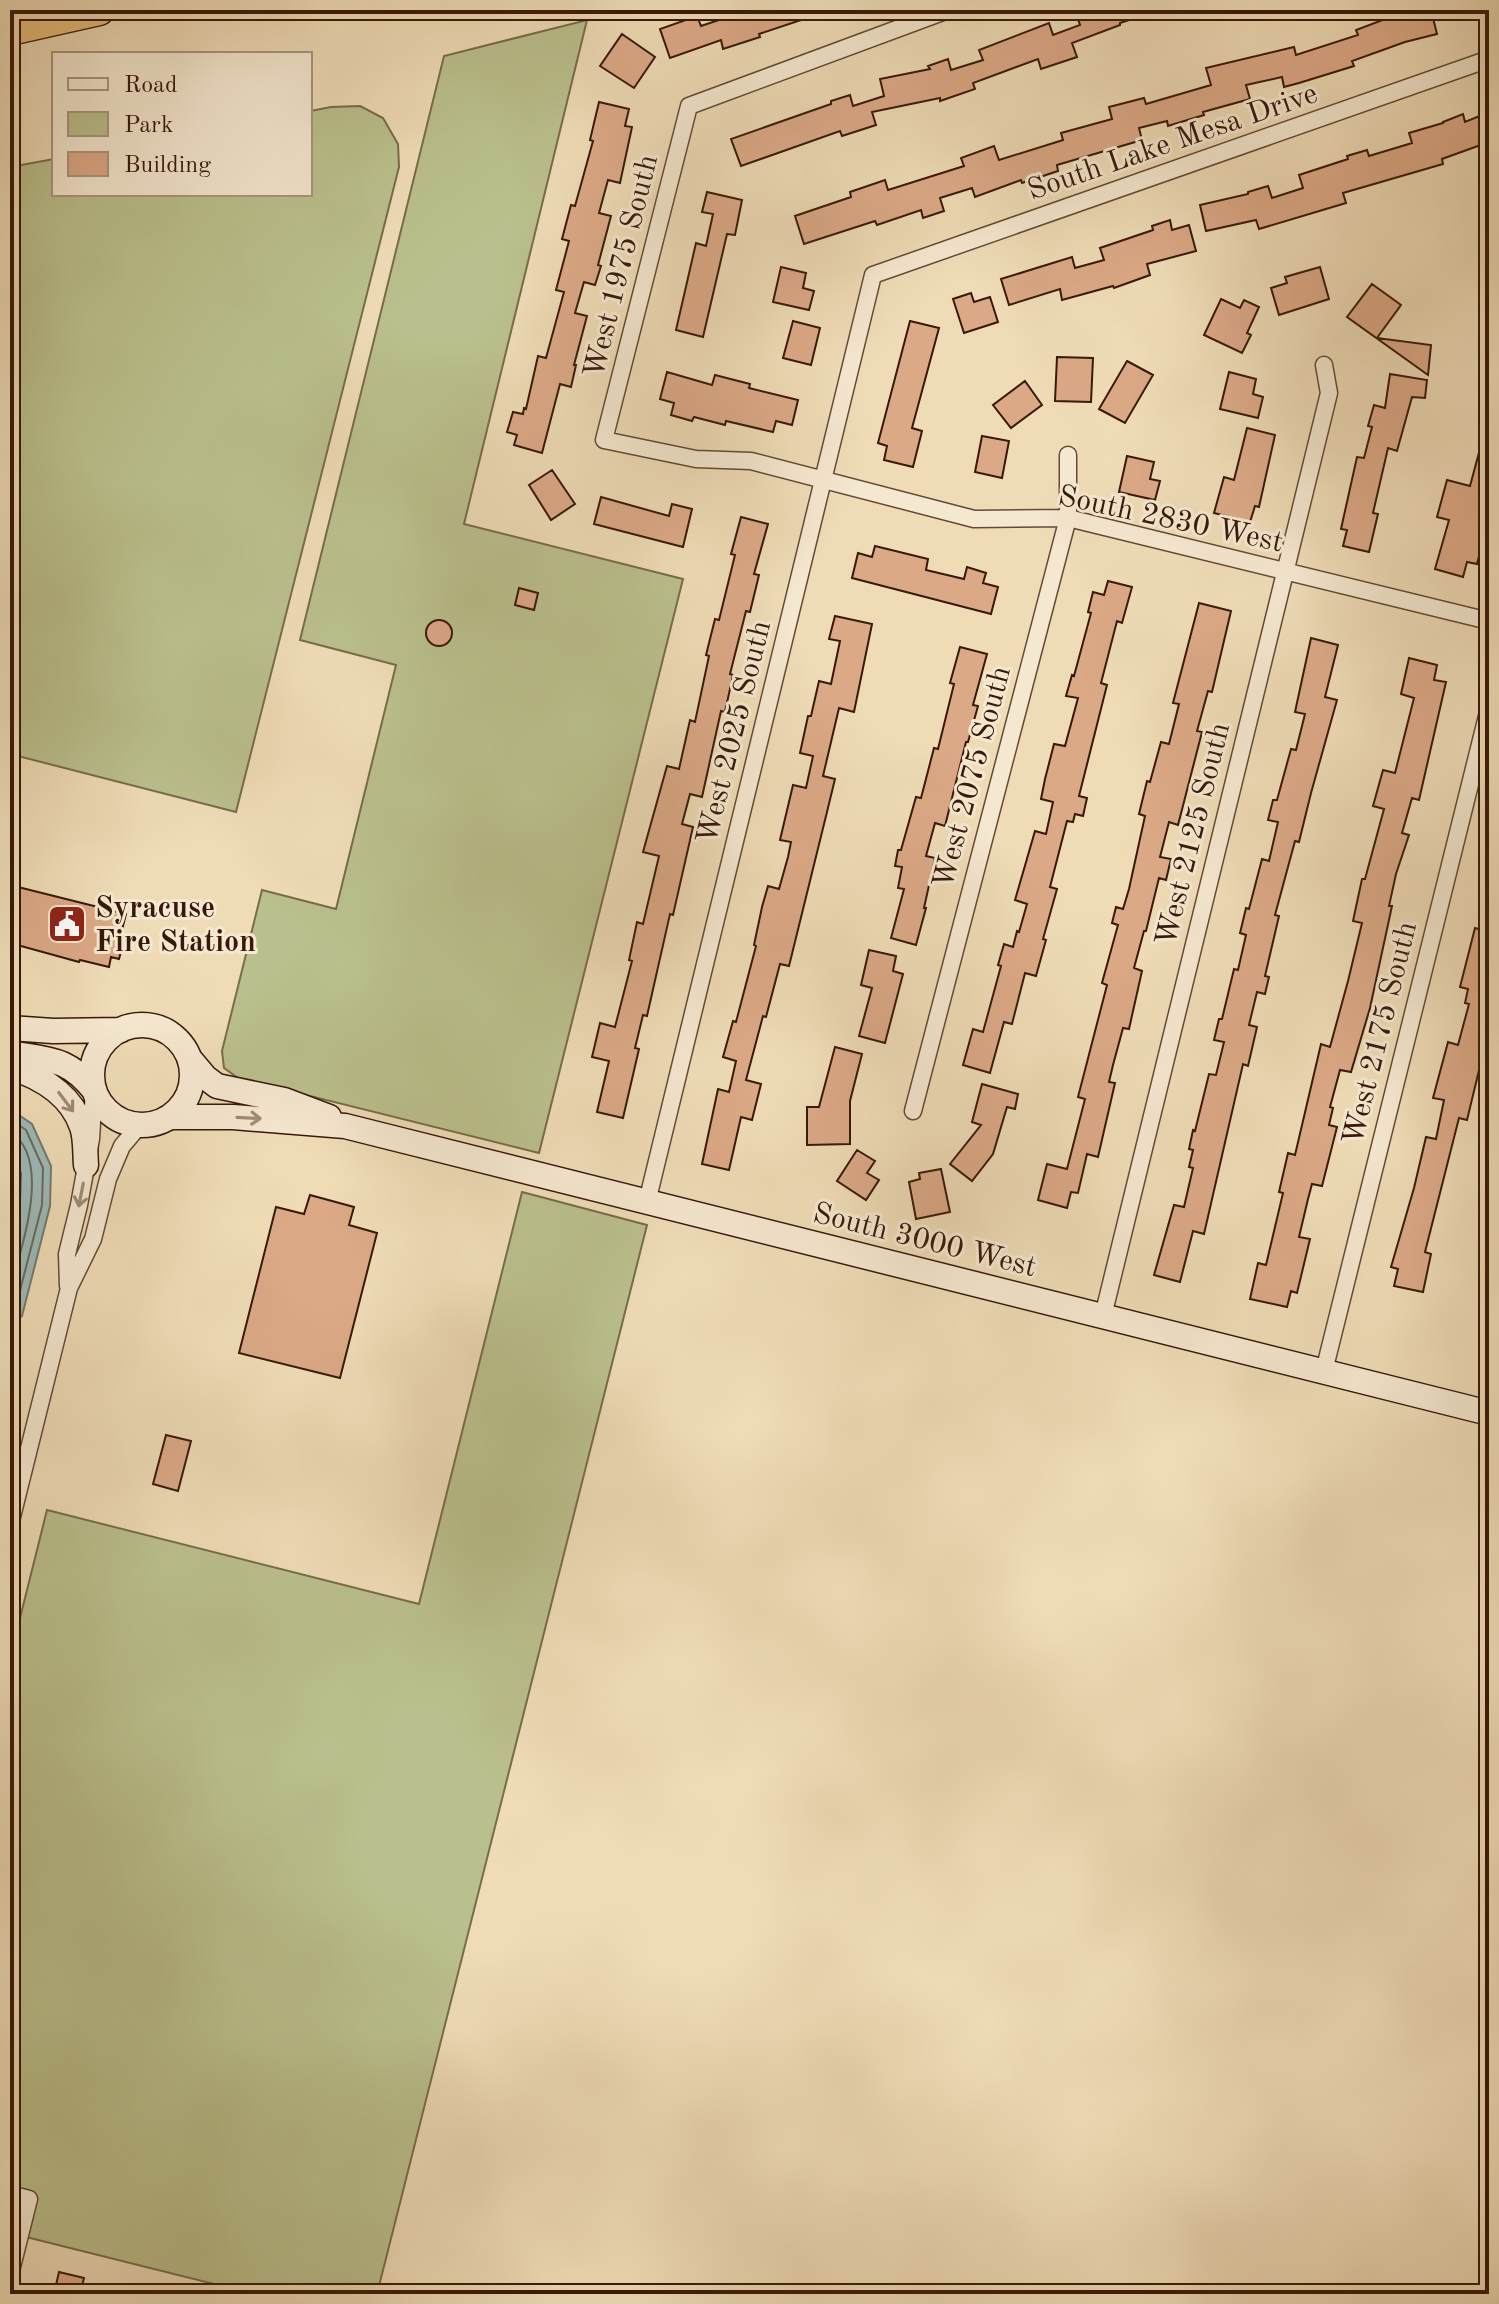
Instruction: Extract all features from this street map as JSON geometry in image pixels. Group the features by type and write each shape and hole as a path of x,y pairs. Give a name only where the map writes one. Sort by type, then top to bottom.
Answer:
{"highway":[{"path":"10,30 99,10"}],"street":[{"name":"West 1975 South","path":"604,440 689,106 948,10"},
{"name":"South Lake Mesa Drive","path":"873,275 1489,59"},
{"name":"West 2025 South","path":"647,1202 873,275"},
{"name":"West 2125 South","path":"1103,1316 1329,393 1324,365"},
{"name":"South 2830 West","path":"604,440 696,459 751,461 974,519 1068,518 1489,621"},
{"name":"West 2075 South","path":"913,1111 1068,518 1068,455"},
{"name":"West 2175 South","path":"1324,1371 1489,708"},
{"path":"10,1053 52,1059 79,1072 94,1090 100,1104 111,1115 139,1126 156,1124 171,1117 183,1105 193,1074 189,1058 181,1043 169,1032 153,1026 137,1025 121,1030 109,1037 100,1048 92,1075 94,1090 91,1139 67,1254 69,1288"},
{"path":"10,1028 121,1030"},
{"name":"South 3000 West","path":"189,1058 217,1086 284,1100 345,1126"},
{"path":"10,1067 53,1087 69,1103 82,1127 86,1165"},
{"name":"South 3000 West","path":"171,1117 233,1117 345,1126 1489,1413"},
{"path":"10,1525 69,1288 93,1239 108,1179 122,1146 139,1126"},
{"path":"10,2194 29,2199 10,2275"}],"green space":[{"path":"587,20 464,524 683,579 539,1153 238,1078 224,1068 222,1051 262,890 336,909 396,665 300,640 444,56"},
{"path":"360,106 383,118 398,144 399,167 236,812 10,754 10,167 52,159 52,196 312,196 312,111"},
{"path":"522,1192 647,1225 377,2294 254,2294 10,2233 10,1658 47,1510 419,1604"}],"water":[{"path":"10,1109 32,1124 51,1166 50,1206 22,1316 11,1324"}],"building":[{"path":"749,10 821,10 822,13 723,49 721,40 670,58 660,29 697,16 701,26"},
{"path":"1075,10 1149,10 1150,13 1072,43 1077,57 1041,69 1038,59 973,83 975,89 940,101 940,98 872,112 876,125 842,136 840,131 741,166 731,139 850,95 853,106 884,96 880,79 930,69 928,66 948,59 951,70 983,60 979,50 1049,23 1053,35 1080,25"},
{"path":"1409,10 1431,10 1437,34 1405,42 1352,61 1354,66 1299,83 1284,87 1282,77 1246,85 1250,99 1168,126 1167,121 1139,128 1142,140 1057,165 1058,171 1022,183 1021,180 975,197 972,188 940,198 944,211 923,218 921,210 804,244 795,216 851,197 850,192 885,180 888,190 964,166 961,158 994,146 999,160 1063,140 1061,133 1112,119 1109,107 1144,98 1146,104 1211,85 1206,68 1294,47 1296,55 1358,35 1356,30"},
{"path":"622,34 655,57 634,88 600,66"},
{"path":"599,102 629,109 625,126 632,127 620,183 608,180 599,213 611,216 598,265 601,266 595,285 584,282 575,313 587,316 571,387 560,384 542,453 514,445 517,435 507,432 513,412 523,414 526,409 538,356 546,358 564,292 556,290 569,241 562,239 571,205 575,206 593,141 590,140"},
{"path":"1463,114 1465,122 1482,115 1489,142 1442,159 1443,164 1343,193 1346,203 1259,229 1256,220 1206,231 1200,205 1268,186 1272,198 1303,188 1299,175 1367,150 1369,156 1412,143 1409,133"},
{"path":"707,192 742,200 735,235 727,234 703,337 676,330 696,243 706,246 713,214 702,212"},
{"path":"1170,220 1172,230 1189,225 1196,251 1147,264 1150,275 1114,288 1062,300 1060,289 1009,305 1001,279 1072,257 1075,268 1104,260 1100,248 1153,230 1152,226"},
{"path":"781,267 806,273 803,288 814,291 809,310 773,302"},
{"path":"1320,267 1329,299 1279,315 1271,288 1287,283 1285,277"},
{"path":"1372,284 1401,305 1377,338 1431,345 1428,375 1347,317"},
{"path":"971,293 974,302 990,297 998,322 964,333 953,299"},
{"path":"1221,299 1240,308 1244,300 1259,307 1242,353 1204,335"},
{"path":"793,321 820,328 811,365 783,358"},
{"path":"910,321 939,328 912,428 922,431 913,467 884,460 887,446 878,443"},
{"path":"1057,357 1093,358 1091,402 1055,401"},
{"path":"1127,361 1153,375 1125,423 1099,409"},
{"path":"667,372 712,385 715,375 750,384 749,388 798,400 792,425 776,421 773,432 726,421 725,425 671,415 674,403 660,399"},
{"path":"1229,372 1256,379 1253,394 1263,397 1258,418 1220,409"},
{"path":"1390,374 1427,380 1425,398 1412,397 1397,451 1388,448 1373,513 1378,514 1369,552 1343,546 1347,530 1341,529 1357,457 1364,458 1374,405 1385,408"},
{"path":"1025,381 1042,405 1011,428 993,405"},
{"path":"1247,428 1275,435 1259,507 1255,506 1250,522 1214,513 1224,477 1234,480"},
{"path":"1484,434 1489,435 1489,517 1477,564 1467,562 1463,577 1435,569 1449,520 1437,517 1447,480 1470,486"},
{"path":"982,436 1009,441 1002,478 975,472"},
{"path":"1127,456 1154,462 1150,479 1160,481 1155,500 1119,492"},
{"path":"552,470 575,504 551,520 529,485"},
{"path":"601,497 669,516 672,504 692,509 683,547 594,524"},
{"path":"741,517 768,524 754,574 759,575 750,612 746,611 730,674 733,675 725,712 721,711 702,797 690,794 682,824 693,827 647,1016 643,1015 635,1048 639,1049 623,1118 597,1112 609,1061 592,1057 600,1023 615,1027 632,961 629,960 637,922 643,924 659,856 643,852 667,766 679,769 690,720 695,722 709,656 706,655 715,619 719,620"},
{"path":"875,546 928,559 926,570 964,579 967,567 986,573 983,583 998,587 991,614 852,578 858,553 872,557"},
{"path":"1108,581 1132,587 1122,623 1117,621 1101,683 1107,685 1079,796 1087,798 1083,816 1075,814 1073,822 1067,821 1050,887 1057,889 1036,976 1025,973 1012,1024 1004,1022 990,1073 963,1065 973,1029 983,1032 1004,944 1013,947 1019,932 1027,904 1015,900 1035,831 1046,834 1053,802 1041,799 1045,779 1054,744 1065,746 1078,698 1066,696 1091,613 1088,612 1093,592 1104,595"},
{"path":"519,588 538,593 534,610 515,605"},
{"path":"1199,603 1231,611 1212,692 1208,691 1197,731 1202,732 1178,825 1169,822 1160,857 1171,859 1166,880 1159,878 1134,968 1142,971 1129,1029 1123,1028 1113,1065 1109,1082 1115,1083 1098,1157 1087,1154 1078,1193 1071,1192 1067,1208 1038,1200 1047,1164 1067,1169 1085,1099 1078,1097 1107,985 1102,983 1118,925 1112,923 1116,907 1123,909 1129,889 1145,816 1139,814 1147,781 1150,782 1161,742 1169,744 1179,704 1173,703"},
{"path":"835,616 872,624 854,712 839,708 823,776 835,779 789,966 780,964 746,1080 761,1084 752,1120 741,1117 729,1170 702,1164 718,1089 729,1092 736,1061 723,1057 733,1021 736,1022 756,946 762,907 768,886 779,889 788,857 791,842 780,840 793,785 806,788 813,756 800,753 819,681 831,684 840,641 829,639"},
{"path":"439,620 448,624 452,633 448,642 439,646 430,642 426,633 430,624"},
{"path":"1311,638 1338,645 1325,697 1337,700 1299,842 1295,841 1275,915 1279,916 1265,976 1269,977 1265,994 1257,992 1249,1025 1257,1027 1248,1066 1243,1064 1204,1234 1193,1231 1180,1282 1154,1275 1174,1205 1184,1207 1193,1168 1189,1167 1193,1150 1189,1149 1209,1074 1216,1075 1224,1042 1214,1040 1234,969 1238,970 1246,935 1240,933 1246,908 1249,909 1262,859 1269,861 1278,822 1268,820 1291,749 1296,750 1305,714 1295,712"},
{"path":"960,647 987,654 973,705 978,706 945,826 935,823 926,856 935,858 916,945 891,938 904,889 898,888 902,867 895,866 916,797 921,798 934,748 938,749"},
{"path":"1409,658 1437,665 1434,680 1446,682 1419,800 1412,798 1402,833 1409,835 1396,874 1370,1008 1351,1072 1340,1070 1330,1107 1333,1108 1329,1125 1337,1127 1322,1186 1312,1184 1308,1199 1299,1237 1310,1239 1297,1293 1291,1291 1287,1307 1250,1299 1258,1263 1266,1265 1283,1193 1279,1192 1288,1153 1295,1155 1321,1044 1330,1047 1348,981 1362,923 1353,921 1362,879 1365,879 1384,809 1373,806 1383,770 1395,773 1414,698 1401,694"},
{"name":"Syracuse Fire Station","path":"10,885 126,914 119,959 111,957 109,967 10,943"},
{"path":"1475,928 1489,932 1489,1029 1467,1120 1459,1118 1425,1252 1431,1254 1423,1292 1394,1286 1398,1269 1391,1267 1426,1137 1436,1139 1444,1100 1433,1098 1448,1042 1458,1045 1469,1004 1465,1003 1468,989 1460,987"},
{"path":"869,950 896,956 893,971 903,974 885,1043 859,1036 872,988 861,985"},
{"path":"835,1047 862,1054 850,1101 850,1144 807,1145 807,1107 819,1107"},
{"path":"982,1084 1018,1094 1015,1109 1007,1107 993,1154 972,1181 950,1164 981,1125 972,1122"},
{"path":"857,1150 875,1161 867,1173 879,1180 866,1200 837,1181"},
{"path":"941,1169 950,1212 916,1219 909,1182 920,1179 919,1173"},
{"path":"310,1195 354,1207 349,1225 377,1233 340,1378 239,1353 276,1207 304,1214"},
{"path":"166,1435 191,1441 178,1491 153,1484"},
{"path":"59,2272 84,2278 80,2294 54,2294"}],"place":[{"name":"Syracuse Fire Station","path":"67,924"}]}
